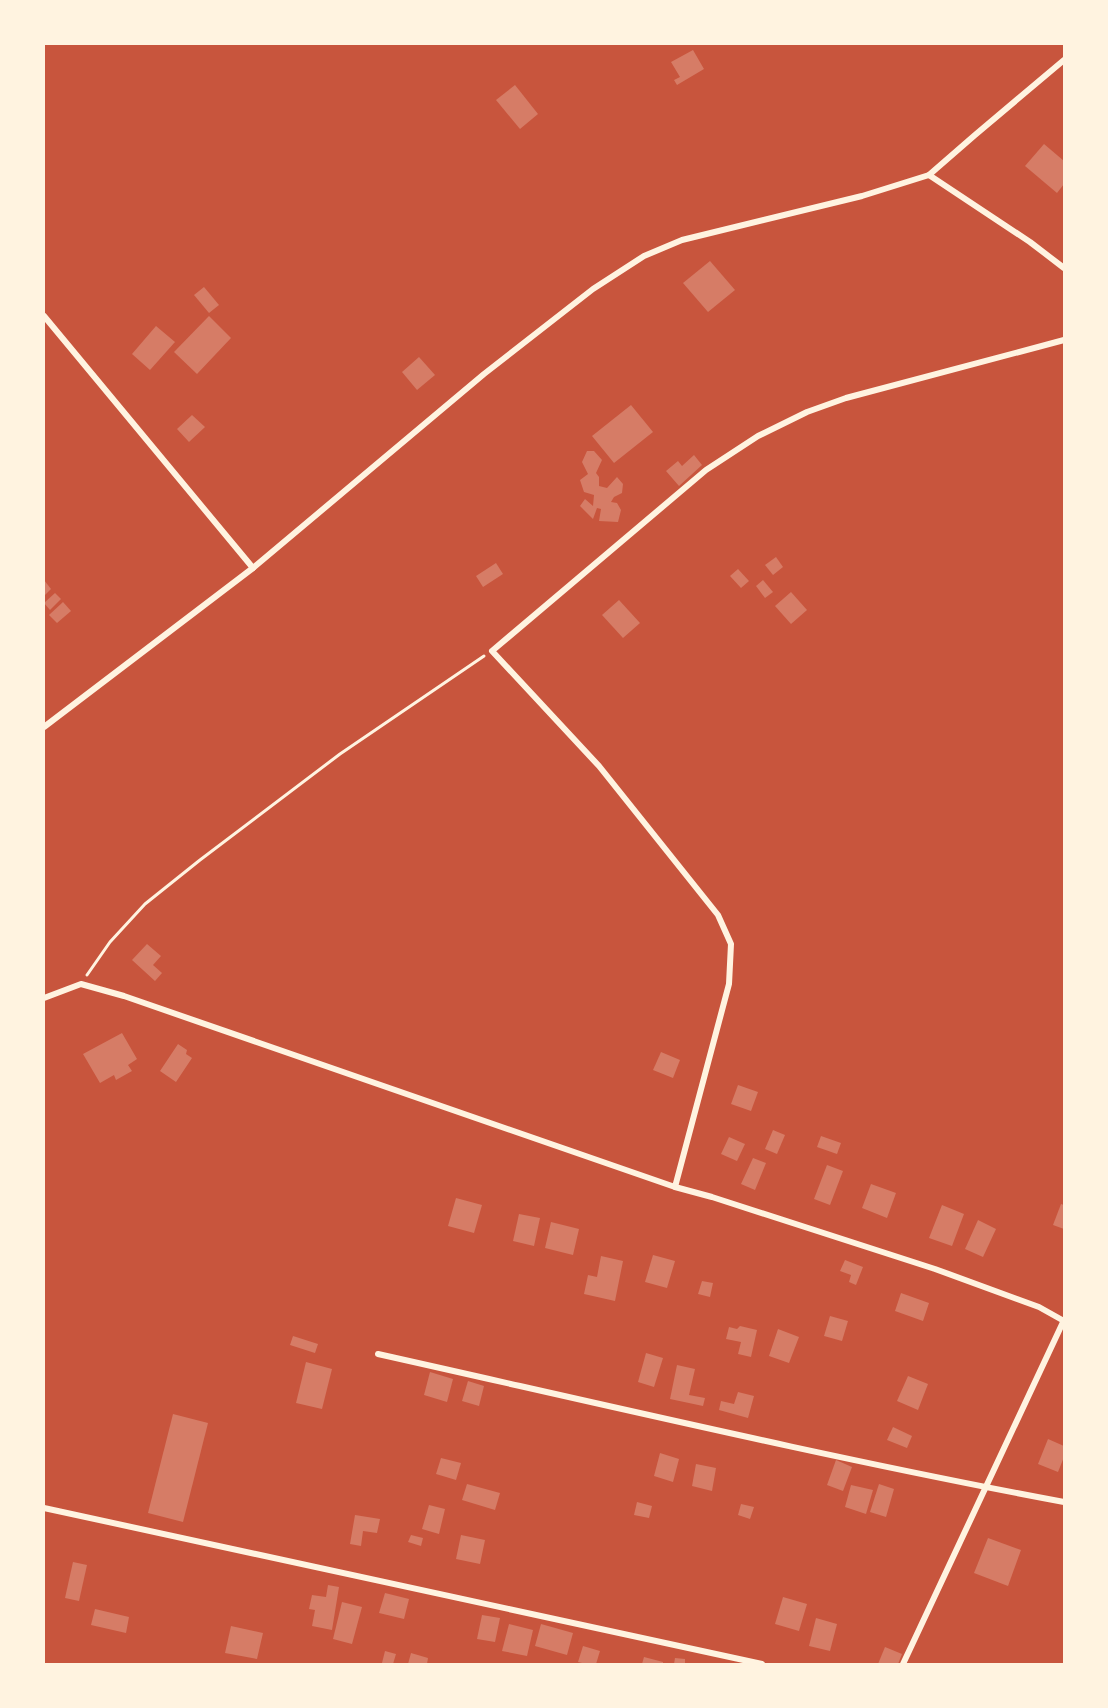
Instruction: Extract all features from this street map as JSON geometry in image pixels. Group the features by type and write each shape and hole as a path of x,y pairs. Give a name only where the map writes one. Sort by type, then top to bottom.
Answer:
{"street":[{"path":"44,727 253,568 484,374 593,289 644,256 682,240 862,196 929,175 1065,60"},
{"path":"929,175 1065,268"},
{"path":"44,316 253,568"},
{"path":"675,1187 729,984 730,944 718,915 599,766 492,651 706,470 758,436 807,412 846,398 1065,340"},
{"path":"44,999 81,984 124,996 675,1187 934,1269 1039,1307 1064,1320 903,1665"},
{"path":"378,1354 763,1440 1065,1502"},
{"path":"44,1508 762,1665"}],"path":[{"path":"81,984 110,942 145,904 340,754 492,651"}],"building":[{"path":"693,50 704,69 677,85 674,80 680,77 671,62"},
{"path":"515,85 538,114 520,129 496,100"},
{"path":"1044,144 1064,161 1064,184 1057,193 1025,166"},
{"path":"710,261 735,290 708,312 683,283"},
{"path":"204,287 219,305 209,313 194,295"},
{"path":"209,316 231,338 197,374 174,352"},
{"path":"156,326 175,342 150,370 132,354"},
{"path":"419,357 435,375 417,390 402,372"},
{"path":"631,405 653,432 614,463 592,436"},
{"path":"192,415 205,427 189,442 177,429"},
{"path":"587,451 594,451 602,460 596,473 599,477 599,486 607,488 617,477 623,484 622,493 614,497 611,502 617,503 621,510 618,522 599,521 601,509 597,508 593,519 580,506 585,499 593,506 594,495 584,492 580,480 588,474 582,462"},
{"path":"694,455 702,465 679,486 666,471 678,461 682,466"},
{"path":"776,557 783,567 773,575 765,565"},
{"path":"496,563 503,574 483,587 476,576"},
{"path":"738,569 749,581 741,588 730,576"},
{"path":"44,580 51,589 44,596"},
{"path":"763,580 773,592 765,598 756,586"},
{"path":"791,592 807,610 791,624 775,606"},
{"path":"55,593 61,599 50,610 44,603"},
{"path":"619,600 640,623 623,638 602,615"},
{"path":"63,602 71,611 57,623 49,615"},
{"path":"147,944 161,956 153,965 162,973 155,981 132,960"},
{"path":"122,1033 137,1059 128,1065 132,1071 116,1080 114,1075 100,1083 83,1054"},
{"path":"178,1044 187,1050 186,1054 192,1058 176,1082 160,1071"},
{"path":"661,1052 680,1060 673,1078 653,1070"},
{"path":"738,1085 758,1092 751,1111 731,1104"},
{"path":"773,1130 785,1135 777,1154 765,1149"},
{"path":"821,1136 841,1143 837,1154 817,1147"},
{"path":"729,1137 745,1144 737,1161 721,1154"},
{"path":"753,1158 766,1163 755,1190 741,1184"},
{"path":"827,1165 843,1171 830,1205 814,1199"},
{"path":"871,1184 896,1193 887,1218 862,1208"},
{"path":"456,1198 482,1205 474,1233 448,1226"},
{"path":"1061,1204 1064,1205 1064,1229 1053,1225"},
{"path":"942,1205 964,1214 952,1246 929,1238"},
{"path":"519,1214 540,1218 534,1246 513,1241"},
{"path":"978,1220 996,1229 983,1257 965,1249"},
{"path":"551,1222 579,1229 573,1255 545,1248"},
{"path":"653,1255 675,1261 667,1288 645,1282"},
{"path":"601,1256 623,1261 615,1301 584,1294 588,1275 597,1277"},
{"path":"845,1260 863,1267 856,1285 849,1282 851,1275 840,1271"},
{"path":"702,1281 713,1283 710,1297 698,1294"},
{"path":"901,1293 929,1303 923,1321 895,1311"},
{"path":"830,1316 848,1321 842,1341 824,1336"},
{"path":"740,1326 757,1330 751,1357 738,1354 741,1342 726,1339 729,1327 737,1329"},
{"path":"778,1329 799,1337 789,1363 769,1356"},
{"path":"293,1336 318,1344 315,1353 290,1345"},
{"path":"646,1353 663,1358 654,1387 638,1382"},
{"path":"306,1362 332,1369 322,1409 296,1403"},
{"path":"677,1365 695,1369 689,1395 705,1398 703,1406 670,1399"},
{"path":"430,1372 453,1379 447,1402 424,1395"},
{"path":"908,1376 928,1384 918,1410 897,1401"},
{"path":"468,1381 484,1386 479,1406 462,1401"},
{"path":"738,1392 754,1396 748,1418 719,1410 721,1401 734,1404"},
{"path":"173,1414 208,1423 183,1522 148,1513"},
{"path":"893,1427 912,1436 907,1448 887,1440"},
{"path":"1048,1439 1064,1446 1064,1457 1058,1472 1038,1464"},
{"path":"660,1453 679,1459 673,1482 654,1476"},
{"path":"441,1458 461,1463 456,1480 436,1474"},
{"path":"836,1460 852,1467 843,1491 827,1485"},
{"path":"696,1464 716,1468 712,1491 692,1486"},
{"path":"467,1484 500,1493 495,1510 462,1500"},
{"path":"879,1484 894,1489 886,1517 870,1512"},
{"path":"851,1485 873,1490 866,1514 845,1507"},
{"path":"637,1502 652,1506 649,1518 634,1515"},
{"path":"741,1504 754,1507 750,1519 738,1515"},
{"path":"429,1505 445,1509 439,1534 422,1529"},
{"path":"355,1515 380,1519 377,1533 363,1531 361,1546 350,1544"},
{"path":"411,1535 423,1538 421,1546 408,1542"},
{"path":"461,1535 485,1540 480,1564 456,1559"},
{"path":"988,1538 1021,1550 1008,1586 974,1573"},
{"path":"73,1562 87,1565 79,1601 65,1598"},
{"path":"328,1585 339,1587 332,1630 312,1626 315,1610 309,1609 312,1595 326,1597"},
{"path":"385,1593 409,1599 404,1619 379,1613"},
{"path":"783,1597 807,1604 799,1631 775,1624"},
{"path":"342,1602 362,1607 352,1644 333,1639"},
{"path":"95,1609 129,1617 126,1633 91,1625"},
{"path":"482,1615 500,1618 495,1642 477,1639"},
{"path":"816,1618 837,1624 830,1651 809,1646"},
{"path":"509,1624 533,1630 527,1656 502,1651"},
{"path":"541,1624 573,1633 567,1655 535,1646"},
{"path":"231,1626 263,1633 257,1659 225,1653"},
{"path":"583,1646 600,1651 596,1664 578,1662"},
{"path":"885,1647 902,1654 898,1664 878,1664"},
{"path":"385,1651 396,1654 393,1664 382,1663"},
{"path":"411,1653 428,1658 427,1664 408,1664"},
{"path":"644,1657 663,1662 663,1664 642,1664"},
{"path":"675,1658 685,1659 685,1664 674,1664"}]}
